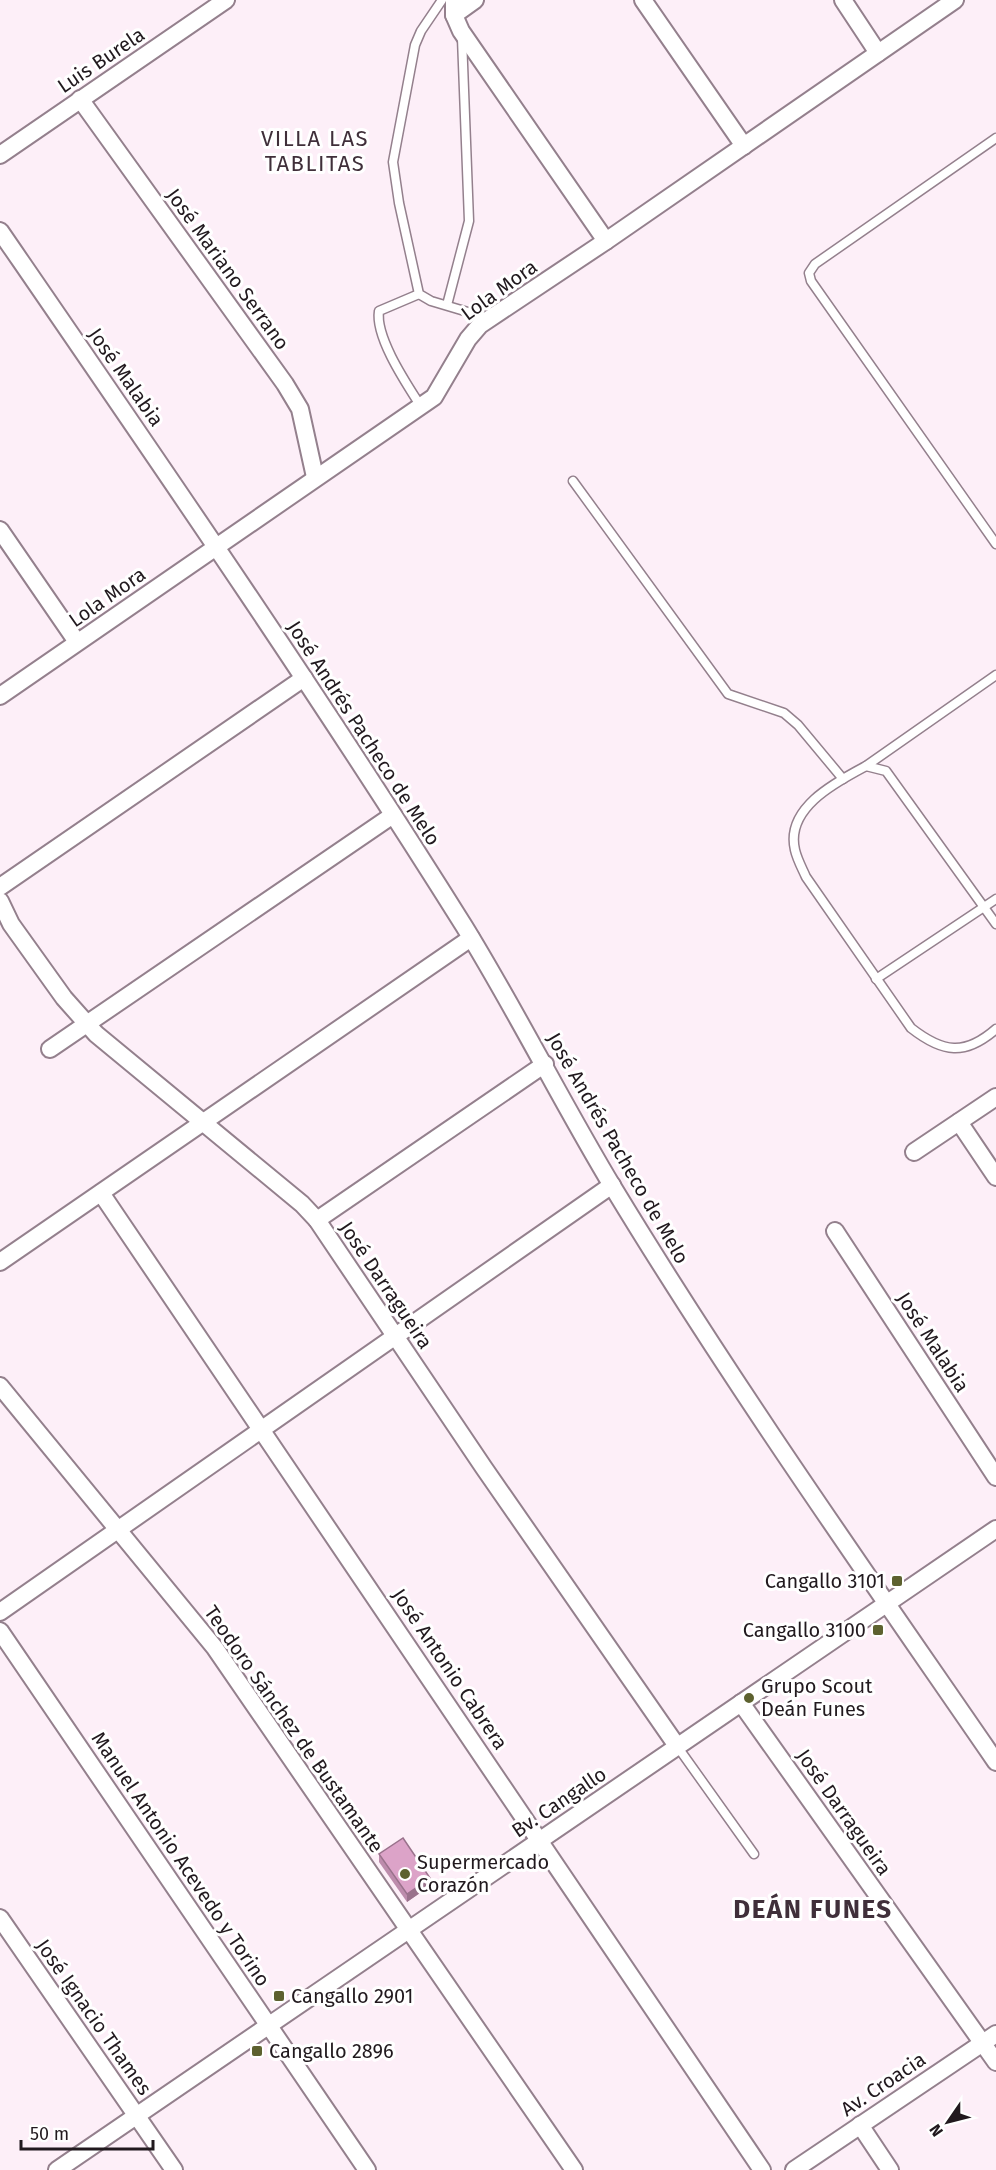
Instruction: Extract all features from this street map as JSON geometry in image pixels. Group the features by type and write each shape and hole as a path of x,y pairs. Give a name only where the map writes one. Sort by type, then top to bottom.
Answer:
{"street":[{"name":"Luis Burela","path":"0,155 226,0"},
{"path":"475,0 454,7 461,31 606,242"},
{"path":"643,0 744,146"},
{"path":"843,0 878,53"},
{"name":"Lola Mora","path":"0,696 434,397 468,339 490,319 606,242 955,0"},
{"name":"José Mariano Serrano","path":"80,99 285,384 300,409 315,477"},
{"name":"José Malabia","path":"0,231 217,546"},
{"path":"0,530 77,642"},
{"name":"José Andrés Pacheco de Melo","path":"217,546 471,938 545,1064 612,1185 703,1331 996,1762"},
{"path":"0,887 304,678"},
{"path":"50,1049 393,815"},
{"name":"José Darragueira","path":"0,901 10,924 64,998 88,1024 302,1204 317,1220 677,1746"},
{"path":"0,1262 471,938"},
{"path":"317,1220 545,1064"},
{"path":"914,1152 996,1096"},
{"path":"959,1122 996,1177"},
{"path":"0,1612 263,1431 612,1185"},
{"name":"José Antonio Cabrera","path":"101,1193 541,1840 762,2170"},
{"name":"José Malabia","path":"835,1231 996,1477"},
{"name":"Teodoro Sánchez de Bustamante","path":"0,1386 215,1648 574,2170"},
{"name":"Bv. Cangallo","path":"57,2170 996,1529"},
{"name":"Manuel Antonio Acevedo y Torino","path":"0,1631 367,2170"},
{"name":"José Darragueira","path":"741,1703 989,2038 996,2062"},
{"name":"José Ignacio Thames","path":"0,1918 174,2170"},
{"name":"Av. Croacia","path":"794,2170 989,2038"},
{"path":"860,2126 890,2170"}],"lane":[{"path":"419,294 399,203 393,162 415,45 421,31 442,0"},
{"path":"447,305 469,220 461,31"},
{"path":"996,138 815,264 809,273 811,281 996,544"},
{"path":"420,405 401,375 378,321 379,311 419,294 490,319"},
{"path":"573,481 728,694 784,713 798,725 843,778"},
{"path":"996,675 866,766 843,778 818,796 800,819 795,836 795,850 806,877 911,1028 928,1042 945,1048 965,1048 984,1039 996,1029"},
{"path":"866,766 886,771 896,782 996,924"},
{"path":"876,979 996,899"},
{"path":"677,1746 754,1854"}],"building":[{"name":"Supermercado Corazón","path":"403,1838 430,1878 407,1894 379,1854"}],"place":[{"name":"Cangallo 3101","path":"897,1581"},
{"name":"Cangallo 3100","path":"878,1630"},
{"name":"Grupo Scout Deán Funes","path":"749,1698"},
{"name":"Supermercado Corazón","path":"405,1874"},
{"name":"Cangallo 2901","path":"279,1996"},
{"name":"Cangallo 2896","path":"257,2051"}],"district":[{"name":"VILLA LAS TABLITAS","path":"315,150"},
{"name":"DEÁN FUNES","path":"813,1909"}]}
